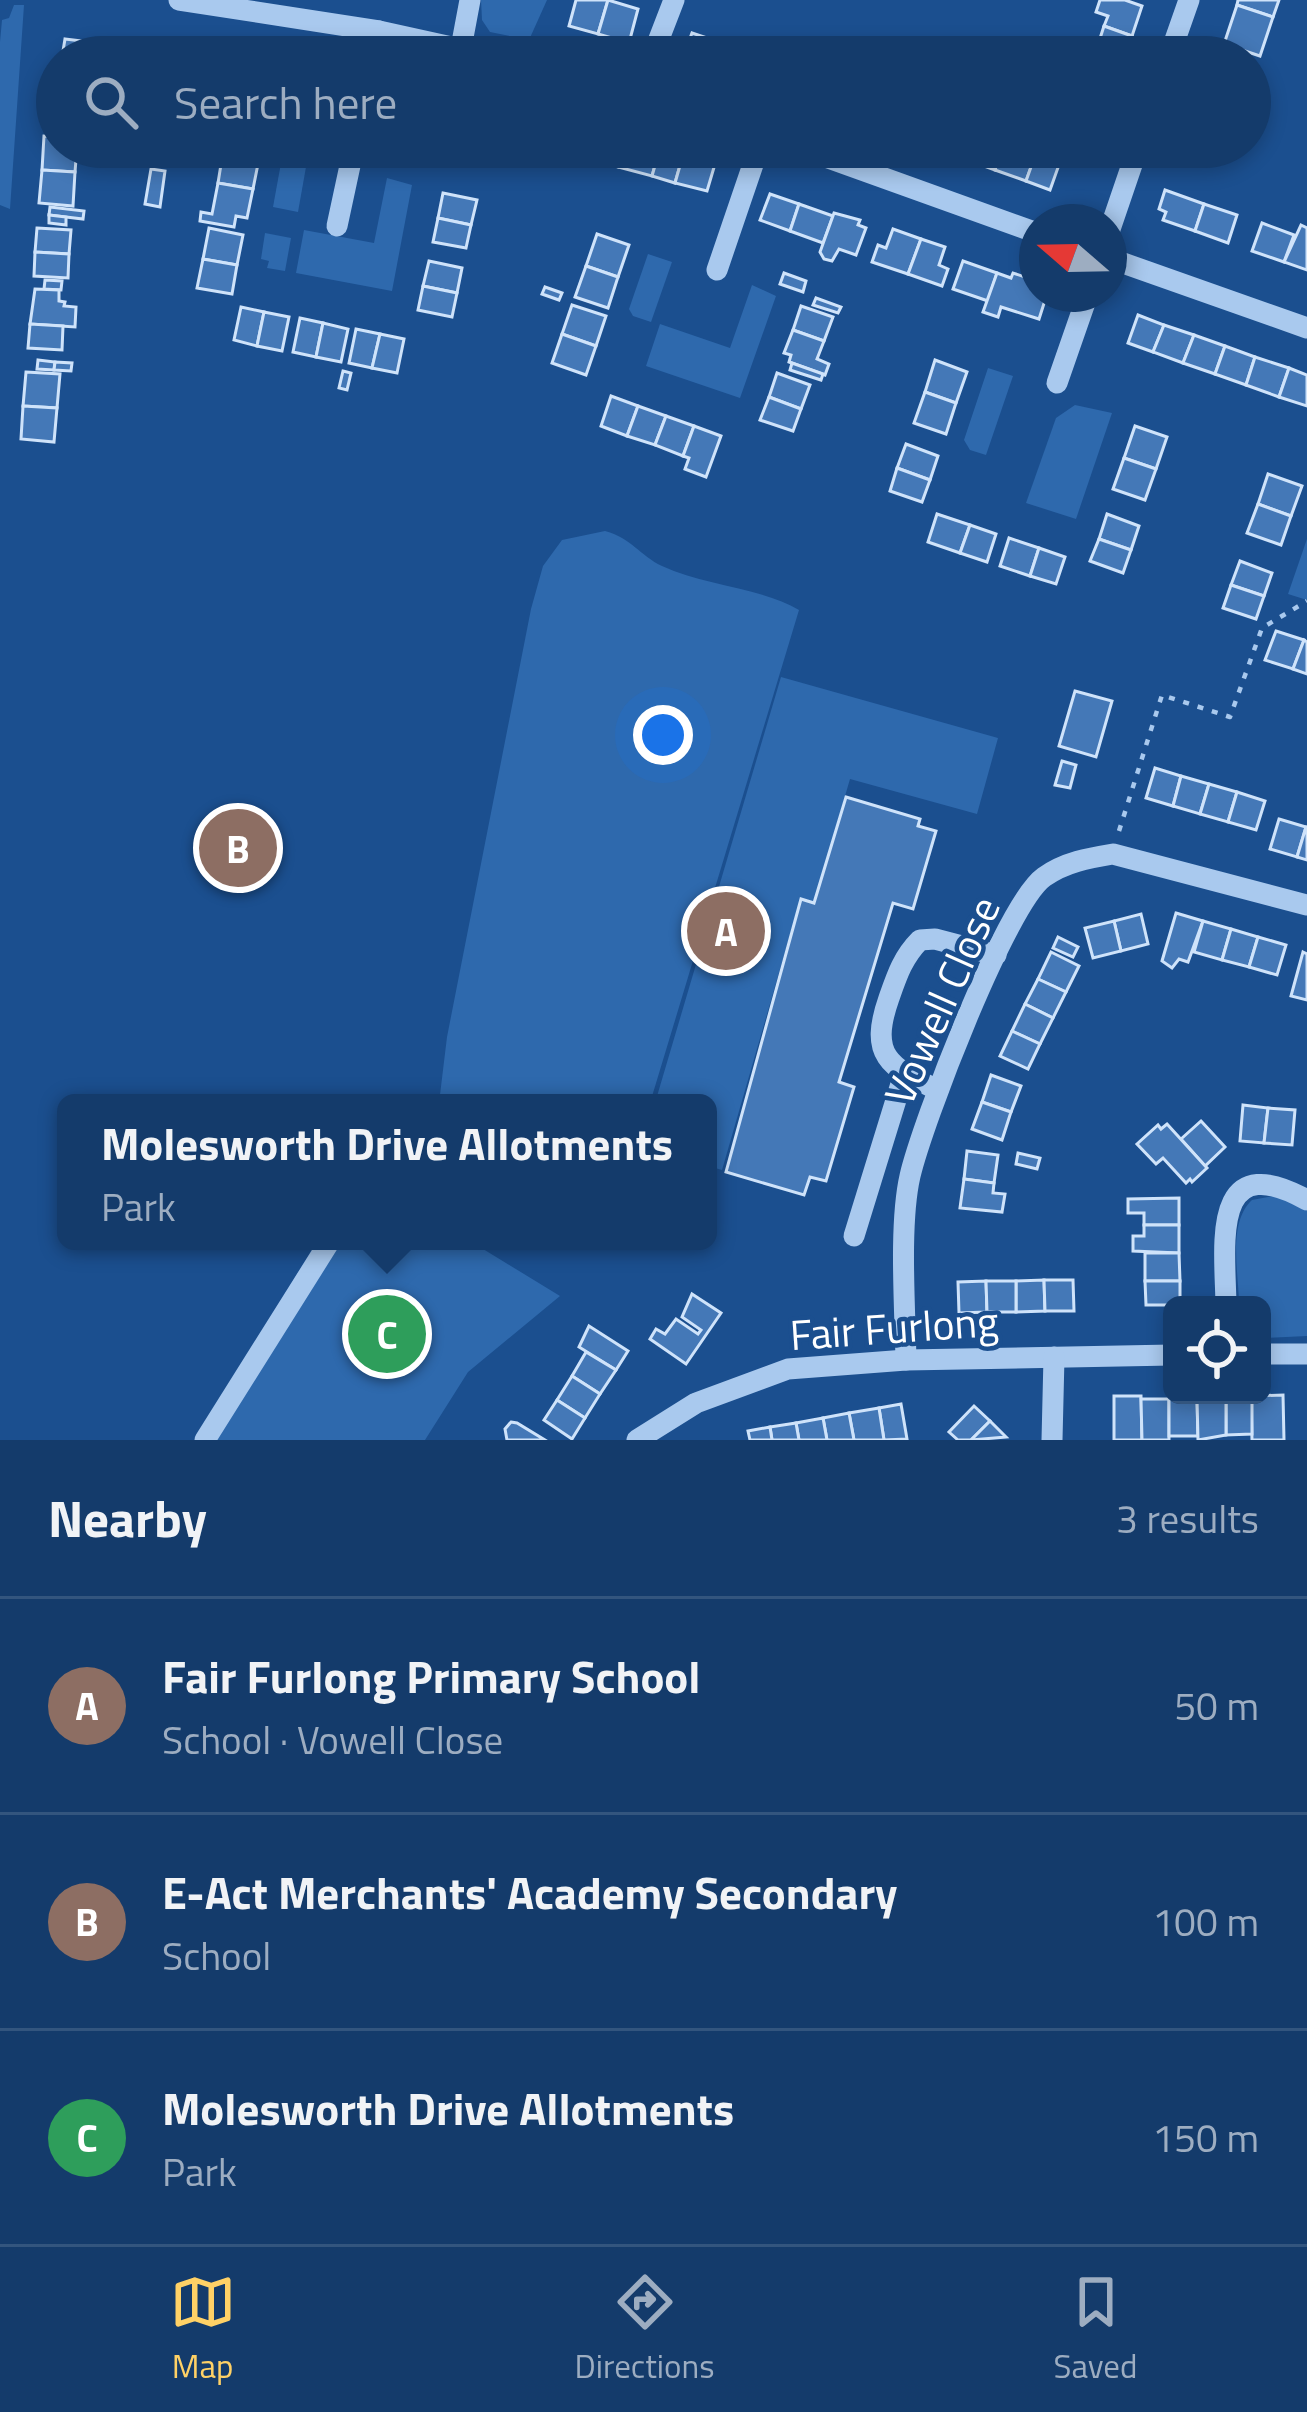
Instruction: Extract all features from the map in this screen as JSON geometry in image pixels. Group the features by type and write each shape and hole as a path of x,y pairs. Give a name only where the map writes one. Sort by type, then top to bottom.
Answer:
{"street":[{"path":"179,0 405,36"},
{"path":"463,36 470,0"},
{"path":"660,36 674,0"},
{"path":"1176,36 1189,0"},
{"path":"378,36 379,31"},
{"path":"337,226 349,168"},
{"path":"717,270 752,168"},
{"path":"856,168 1019,227"},
{"path":"1119,204 1131,168"},
{"path":"1127,264 1307,328"},
{"path":"1057,383 1082,312"},
{"path":"1113,854 1307,905"},
{"name":"Vowell Close","path":"906,1360 909,1180 938,1090 995,956 1041,878 1081,859 1113,854"},
{"path":"938,1090 904,1074 887,1059 879,1042 880,1024 904,956 920,940 935,939 995,956"},
{"path":"854,1235 904,1074"},
{"path":"1226,1296 1225,1221 1231,1201 1247,1189 1264,1185 1282,1186 1307,1200"},
{"path":"205,1440 324,1250"},
{"name":"Fair Furlong","path":"637,1440 696,1403 788,1369 906,1360 1163,1354"},
{"path":"1271,1354 1307,1354"},
{"path":"1052,1440 1054,1357"}],"path":[{"path":"1113,854 1162,695 1230,717 1262,628 1307,601"}],"shaded area":[{"path":"481,0 547,0 531,36 490,32 482,20"},
{"path":"14,5 24,5 10,209 0,205 0,42 2,20 9,18"},
{"path":"280,168 306,168 298,212 273,207"},
{"path":"387,178 412,185 392,291 296,273 304,230 374,243"},
{"path":"265,233 291,238 285,271 267,268 269,261 261,259"},
{"path":"648,254 672,262 651,322 633,316 629,309"},
{"path":"752,285 776,296 740,398 646,366 660,324 730,348"},
{"path":"988,368 1013,376 986,455 970,450 964,440"},
{"path":"1075,405 1112,413 1076,519 1026,503 1056,418"},
{"path":"605,531 662,566 799,610 653,1094 440,1094 447,1037 531,609 543,566 562,540"},
{"path":"1307,539 1307,600 1288,594"},
{"path":"781,677 998,738 977,814 850,779 814,902 800,900 722,1170 717,1169 717,1094 658,1094"},
{"path":"1278,1195 1307,1211 1307,1336 1271,1338 1271,1296 1239,1296 1237,1235 1252,1200"},
{"path":"312,1250 485,1250 560,1296 468,1372 425,1440 197,1440"}],"building":[{"path":"576,0 608,0 598,34 569,26"},
{"path":"608,0 638,9 631,36 598,34"},
{"path":"1100,0 1142,6 1132,36 1104,26 1108,16 1096,12"},
{"path":"1238,0 1279,0 1273,17 1237,5"},
{"path":"1237,5 1273,17 1267,36 1227,36"},
{"path":"1104,26 1132,36 1101,36"},
{"path":"42,168 75,168 75,172"},
{"path":"220,168 257,168 253,189 218,183"},
{"path":"622,168 654,168 652,176"},
{"path":"654,168 679,168 675,183 652,176"},
{"path":"679,168 714,168 707,191 675,183"},
{"path":"996,168 1031,168 1026,181"},
{"path":"1031,168 1058,168 1050,190 1026,181"},
{"path":"151,169 165,171 160,207 145,204"},
{"path":"42,170 75,172 73,206 39,203"},
{"path":"218,183 253,189 247,218 236,216 234,227 200,221 201,212 212,214"},
{"path":"1165,190 1204,204 1195,231 1163,220 1166,212 1159,209"},
{"path":"443,193 477,200 471,225 438,218"},
{"path":"770,194 799,204 790,231 760,220"},
{"path":"799,204 833,216 823,243 790,231"},
{"path":"1204,204 1237,215 1228,243 1195,231"},
{"path":"50,207 84,211 83,219 49,215"},
{"path":"834,213 860,220 858,225 866,228 856,255 839,249 832,261 820,252"},
{"path":"49,215 66,217 66,225 49,223"},
{"path":"438,218 471,225 466,248 433,242"},
{"path":"1262,223 1294,235 1284,262 1252,251"},
{"path":"1301,225 1307,228 1307,270 1284,262"},
{"path":"37,228 71,230 69,254 35,252"},
{"path":"209,228 243,235 237,265 203,259"},
{"path":"893,229 921,239 908,274 872,262 878,245 886,248"},
{"path":"597,234 629,245 618,277 586,266"},
{"path":"921,239 945,247 939,265 948,269 942,286 908,274"},
{"path":"35,252 69,254 68,278 34,276"},
{"path":"203,259 237,265 232,294 197,288"},
{"path":"429,261 462,268 457,293 423,286"},
{"path":"963,261 997,273 988,301 953,289"},
{"path":"586,266 618,277 608,308 575,297"},
{"path":"784,273 806,281 803,292 780,284"},
{"path":"997,273 1011,278 1013,273 1019,275 1019,312 1041,312 1039,319 1001,307 998,317 983,312"},
{"path":"45,280 62,281 61,290 44,289"},
{"path":"423,286 457,293 452,317 418,310"},
{"path":"545,287 562,293 559,300 542,294"},
{"path":"35,289 59,290 64,306 76,307 75,327 30,324"},
{"path":"816,298 841,307 838,313 813,305"},
{"path":"572,305 606,316 596,346 562,334"},
{"path":"801,306 833,317 824,341 793,330"},
{"path":"241,307 264,312 257,346 234,340"},
{"path":"264,312 289,317 282,351 257,346"},
{"path":"1138,315 1164,325 1153,352 1128,343"},
{"path":"300,318 323,323 316,357 293,352"},
{"path":"323,323 348,329 341,362 316,357"},
{"path":"30,324 63,326 62,350 28,348"},
{"path":"1164,325 1194,335 1183,363 1153,352"},
{"path":"356,329 380,334 372,368 349,363"},
{"path":"793,330 824,341 817,359 829,364 825,375 789,362 791,355 784,353"},
{"path":"380,334 404,339 397,373 372,368"},
{"path":"562,334 596,346 586,375 552,363"},
{"path":"1194,335 1225,346 1215,374 1183,363"},
{"path":"1225,346 1255,357 1246,385 1215,374"},
{"path":"1255,357 1289,368 1279,397 1246,385"},
{"path":"38,360 55,362 54,370 37,369"},
{"path":"935,360 967,372 956,403 925,392"},
{"path":"55,362 72,363 71,371 54,370"},
{"path":"792,363 823,374 821,380 790,370"},
{"path":"1289,368 1307,375 1307,406 1279,397"},
{"path":"343,371 351,373 347,390 339,388"},
{"path":"26,372 60,374 57,408 23,406"},
{"path":"777,373 810,385 801,409 769,397"},
{"path":"925,392 956,403 946,434 914,423"},
{"path":"611,396 638,406 627,436 601,426"},
{"path":"769,397 801,409 793,431 760,420"},
{"path":"23,406 57,408 54,442 21,439"},
{"path":"638,406 666,416 655,445 627,436"},
{"path":"666,416 694,426 683,456 655,445"},
{"path":"694,426 721,436 706,477 685,469 689,458 683,456"},
{"path":"1135,426 1167,437 1156,469 1124,458"},
{"path":"906,444 938,456 930,480 897,468"},
{"path":"1124,458 1156,469 1145,500 1113,489"},
{"path":"897,468 930,480 922,502 890,491"},
{"path":"1268,474 1302,486 1291,516 1258,504"},
{"path":"1258,504 1291,516 1281,545 1247,533"},
{"path":"937,514 970,525 960,553 928,542"},
{"path":"1107,514 1139,526 1131,550 1099,539"},
{"path":"970,525 996,534 987,562 960,553"},
{"path":"1009,538 1039,548 1030,576 1000,566"},
{"path":"1099,539 1131,550 1123,573 1090,561"},
{"path":"1039,548 1065,557 1056,584 1030,576"},
{"path":"1240,561 1272,573 1264,596 1231,585"},
{"path":"1231,585 1264,596 1256,619 1223,608"},
{"path":"1276,631 1304,640 1293,669 1265,660"},
{"path":"1304,640 1307,642 1307,674 1293,669"},
{"path":"1075,691 1112,701 1096,757 1059,746"},
{"path":"1062,761 1076,765 1070,788 1055,785"},
{"path":"1155,768 1181,776 1173,806 1146,798"},
{"path":"1181,776 1209,784 1200,814 1173,806"},
{"path":"1209,784 1237,792 1228,822 1200,814"},
{"path":"1237,792 1265,801 1256,830 1228,822"},
{"path":"846,797 920,819 918,826 936,831 913,909 893,903 839,1082 854,1087 826,1181 810,1177 804,1195 726,1172 801,899 814,903"},
{"path":"1279,819 1306,827 1297,857 1270,849"},
{"path":"1307,827 1307,860 1297,857"},
{"path":"1176,913 1203,921 1188,962 1179,959 1172,968 1162,961"},
{"path":"1141,914 1148,944 1121,951 1114,921"},
{"path":"1114,921 1121,951 1093,958 1085,928"},
{"path":"1203,921 1231,929 1222,960 1194,952"},
{"path":"1231,929 1258,937 1249,967 1222,960"},
{"path":"1058,937 1078,947 1073,957 1053,948"},
{"path":"1258,937 1286,945 1277,975 1249,967"},
{"path":"1051,952 1079,966 1066,992 1038,979"},
{"path":"1303,952 1307,954 1307,1000 1291,996"},
{"path":"1038,979 1066,992 1053,1018 1025,1004"},
{"path":"1025,1004 1053,1018 1040,1044 1012,1031"},
{"path":"1012,1031 1040,1044 1028,1069 1000,1056"},
{"path":"991,1075 1021,1086 1011,1112 982,1102"},
{"path":"982,1102 1011,1112 1002,1140 972,1129"},
{"path":"1243,1105 1268,1108 1264,1143 1240,1141"},
{"path":"1268,1108 1295,1110 1292,1145 1264,1143"},
{"path":"1201,1121 1225,1147 1205,1166 1181,1139"},
{"path":"1167,1124 1207,1168 1192,1182 1186,1183 1163,1158 1156,1164 1137,1144 1158,1125 1161,1129"},
{"path":"967,1151 998,1155 994,1183 964,1179"},
{"path":"1018,1153 1040,1158 1037,1169 1016,1164"},
{"path":"964,1179 994,1183 993,1193 1005,1194 1002,1212 960,1208"},
{"path":"1179,1198 1179,1225 1144,1225 1144,1213 1128,1213 1128,1199"},
{"path":"1144,1225 1179,1225 1179,1253 1133,1251 1133,1236 1144,1236"},
{"path":"1145,1253 1179,1253 1180,1281 1145,1281"},
{"path":"1044,1280 1045,1311 1016,1312 1016,1281"},
{"path":"1044,1280 1073,1280 1074,1311 1045,1311"},
{"path":"986,1281 987,1312 959,1313 958,1282"},
{"path":"986,1281 1016,1281 1016,1312 987,1312"},
{"path":"1145,1281 1180,1281 1180,1296 1163,1296 1163,1305 1146,1305"},
{"path":"692,1294 721,1313 686,1364 650,1339 656,1329 665,1334 676,1319 698,1334 701,1330 682,1317"},
{"path":"589,1326 628,1351 616,1370 579,1347"},
{"path":"586,1352 616,1370 600,1394 572,1376"},
{"path":"572,1376 600,1394 585,1418 557,1400"},
{"path":"1271,1395 1283,1395 1284,1440 1252,1440 1251,1404 1271,1404"},
{"path":"1114,1396 1141,1396 1142,1440 1114,1440"},
{"path":"1141,1399 1163,1399 1163,1404 1169,1404 1169,1440 1142,1440"},
{"path":"557,1400 585,1418 572,1439 544,1420"},
{"path":"901,1404 907,1439 884,1440 879,1408"},
{"path":"1169,1404 1197,1404 1198,1436 1169,1436"},
{"path":"1197,1404 1226,1404 1226,1435 1198,1440"},
{"path":"1226,1404 1252,1404 1252,1434 1226,1435"},
{"path":"974,1406 990,1421 971,1440 958,1440 949,1432"},
{"path":"879,1408 884,1440 854,1440 849,1413"},
{"path":"849,1413 854,1440 827,1440 823,1418"},
{"path":"823,1418 827,1440 799,1440 796,1423"},
{"path":"990,1421 1006,1437 971,1440"},
{"path":"511,1422 545,1440 507,1440 505,1429"},
{"path":"796,1423 799,1440 772,1440 770,1427"},
{"path":"770,1427 772,1440 750,1440 748,1431"}],"place":[{"name":"E-Act Merchants' Academy Secondary","path":"238,848"},
{"name":"Fair Furlong Primary School","path":"726,931"},
{"name":"Molesworth Drive Allotments","path":"387,1334"}]}
